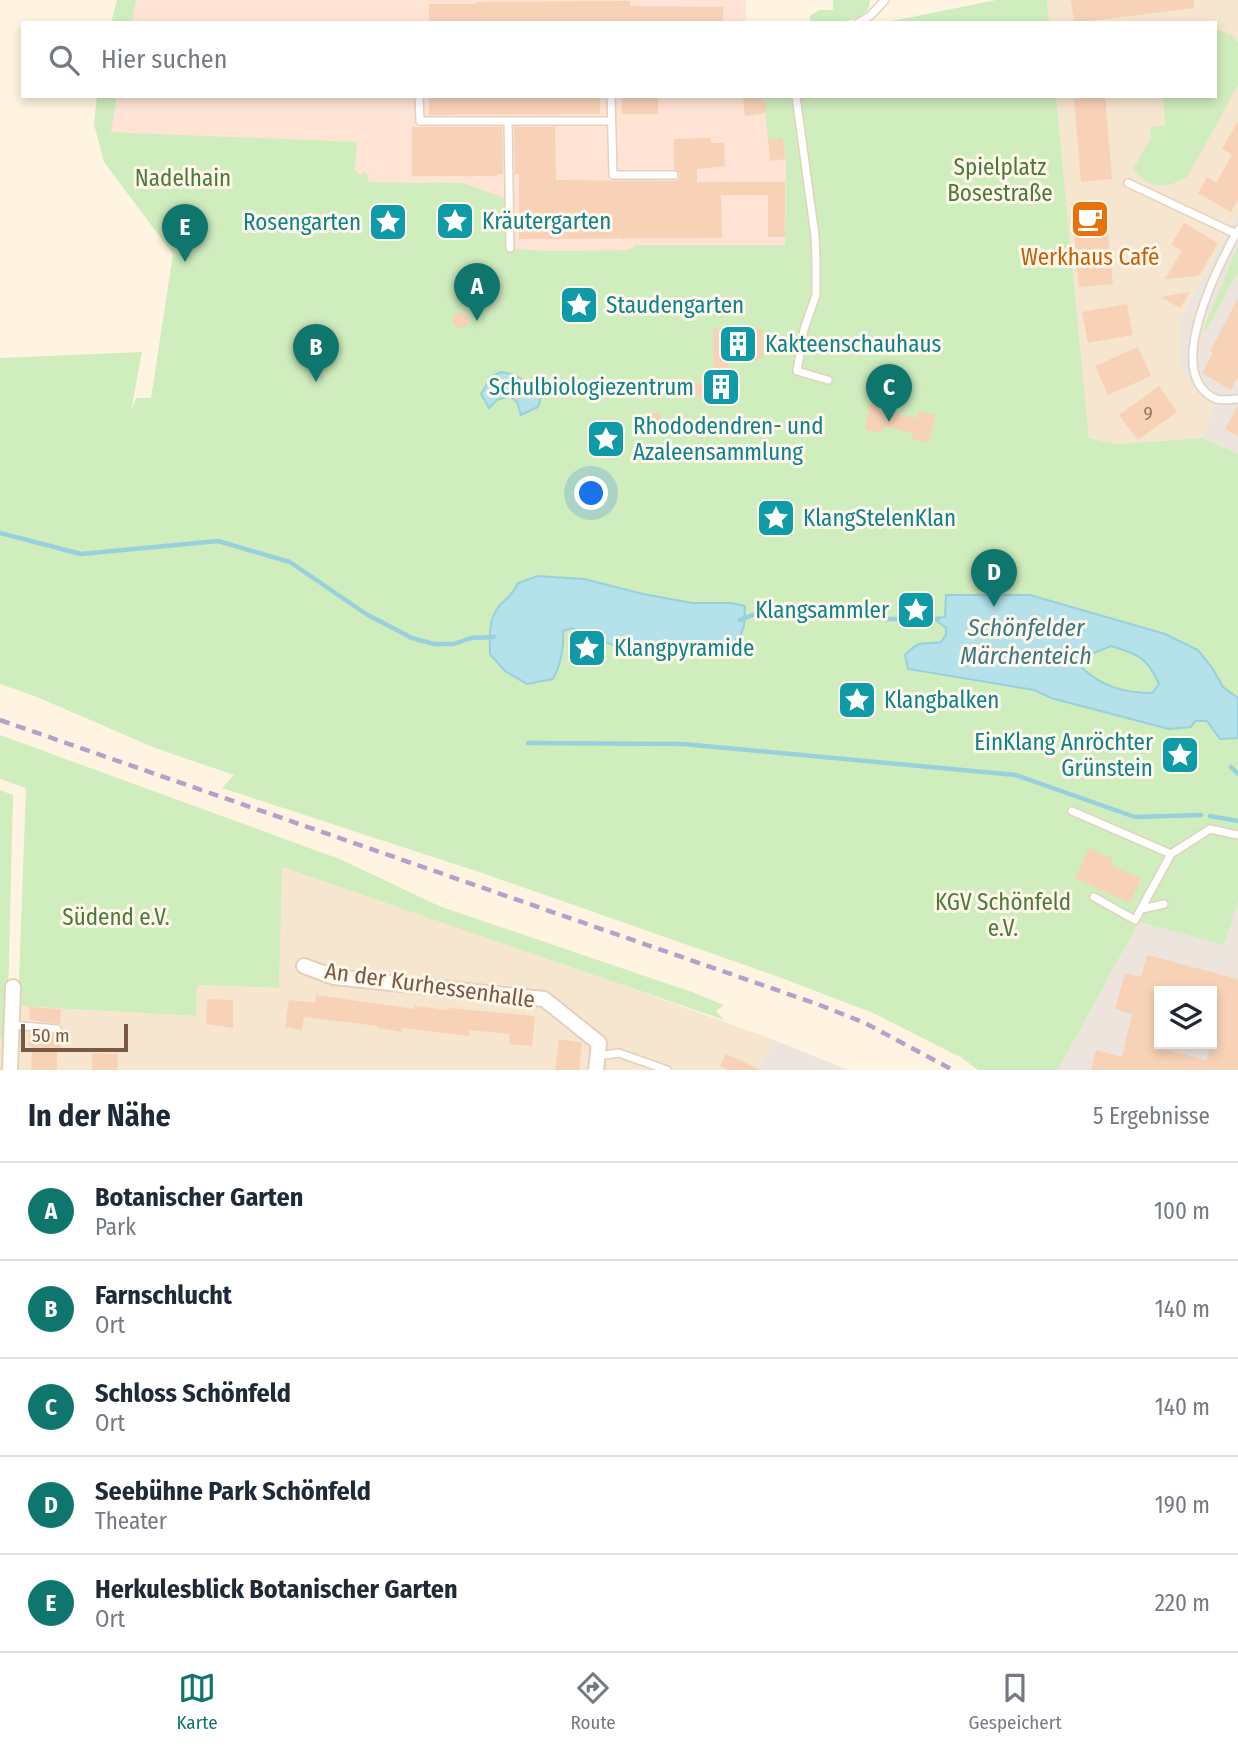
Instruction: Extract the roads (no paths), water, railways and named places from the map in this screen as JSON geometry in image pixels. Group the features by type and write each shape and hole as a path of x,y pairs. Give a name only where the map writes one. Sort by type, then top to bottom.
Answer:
{"street":[{"name":"An der Kurhessenhalle","path":"304,966 334,977 544,999 600,1044 597,1063"},
{"path":"10,1070 13,987"}],"lane":[{"path":"861,21 885,0"},
{"path":"419,98 420,121 611,121"},
{"path":"611,98 613,175 674,175"},
{"path":"794,381 804,329 816,295 815,236 796,98"},
{"path":"508,121 510,248"},
{"path":"1128,183 1237,232 1215,273 1196,330 1193,357 1201,387 1218,400 1238,400"},
{"path":"797,371 828,380"},
{"path":"1072,811 1171,854"},
{"path":"1094,897 1135,920 1171,854 1210,829 1238,835"},
{"path":"1142,909 1164,904"},
{"path":"12,1025 57,1029"},
{"path":"597,1063 619,1053 667,1070"}],"water":[{"path":"501,372 518,377 534,387 541,397 538,407 521,415 517,402 510,396 497,400 489,408 481,394 492,376"},
{"path":"538,576 584,579 692,603 732,603 745,606 744,626 740,637 721,651 671,653 615,646 572,628 563,631 561,656 553,679 527,684 505,671 490,654 490,631 497,609 518,583"},
{"name":"Schönfelder Märchenteich","path":"946,595 1030,595 1165,634 1198,650 1223,687 1238,698 1238,738 1220,739 1207,721 1195,721 1191,727 1169,729 1051,698 1034,690 908,669 905,655 911,649 919,644 941,642 946,635 946,628 933,618 945,617","holes":["1111,646 1135,654 1146,662 1159,684 1152,693 1115,688 1082,668 1084,657"]}],"waterway":[{"path":"0,533 81,554 218,541 290,562 366,614 412,638 434,644 454,644 471,638 494,637"},
{"path":"740,620 768,609 783,607 887,619 938,619"},
{"path":"528,743 683,744 1016,775 1135,817 1201,815"},
{"path":"1231,767 1238,774"},
{"path":"1210,816 1238,821"}],"railway":[{"path":"0,720 817,1004 865,1023 953,1070"}],"place":[{"name":"Werkhaus Café","path":"1090,219"},
{"name":"Kräutergarten","path":"455,221"},
{"name":"Rosengarten","path":"388,222"},
{"name":"Herkulesblick Botanischer Garten","path":"185,262"},
{"name":"Staudengarten","path":"579,305"},
{"name":"Botanischer Garten","path":"477,321"},
{"name":"Kakteenschauhaus","path":"738,344"},
{"name":"Farnschlucht","path":"316,382"},
{"name":"Schulbiologiezentrum","path":"721,387"},
{"name":"Schloss Schönfeld","path":"889,422"},
{"name":"Rhododendren- und Azaleensammlung","path":"606,439"},
{"name":"KlangStelenKlan","path":"776,518"},
{"name":"Seebühne Park Schönfeld","path":"994,607"},
{"name":"Klangsammler","path":"916,610"},
{"name":"Klangpyramide","path":"587,648"},
{"name":"Klangbalken","path":"857,700"},
{"name":"EinKlang Anröchter Grünstein","path":"1180,755"}],"park label":[{"name":"Nadelhain","path":"183,178"},
{"name":"Spielplatz Bosestraße","path":"1000,180"},
{"name":"KGV Schönfeld e.V.","path":"1003,915"},
{"name":"Südend e.V.","path":"116,917"}]}
